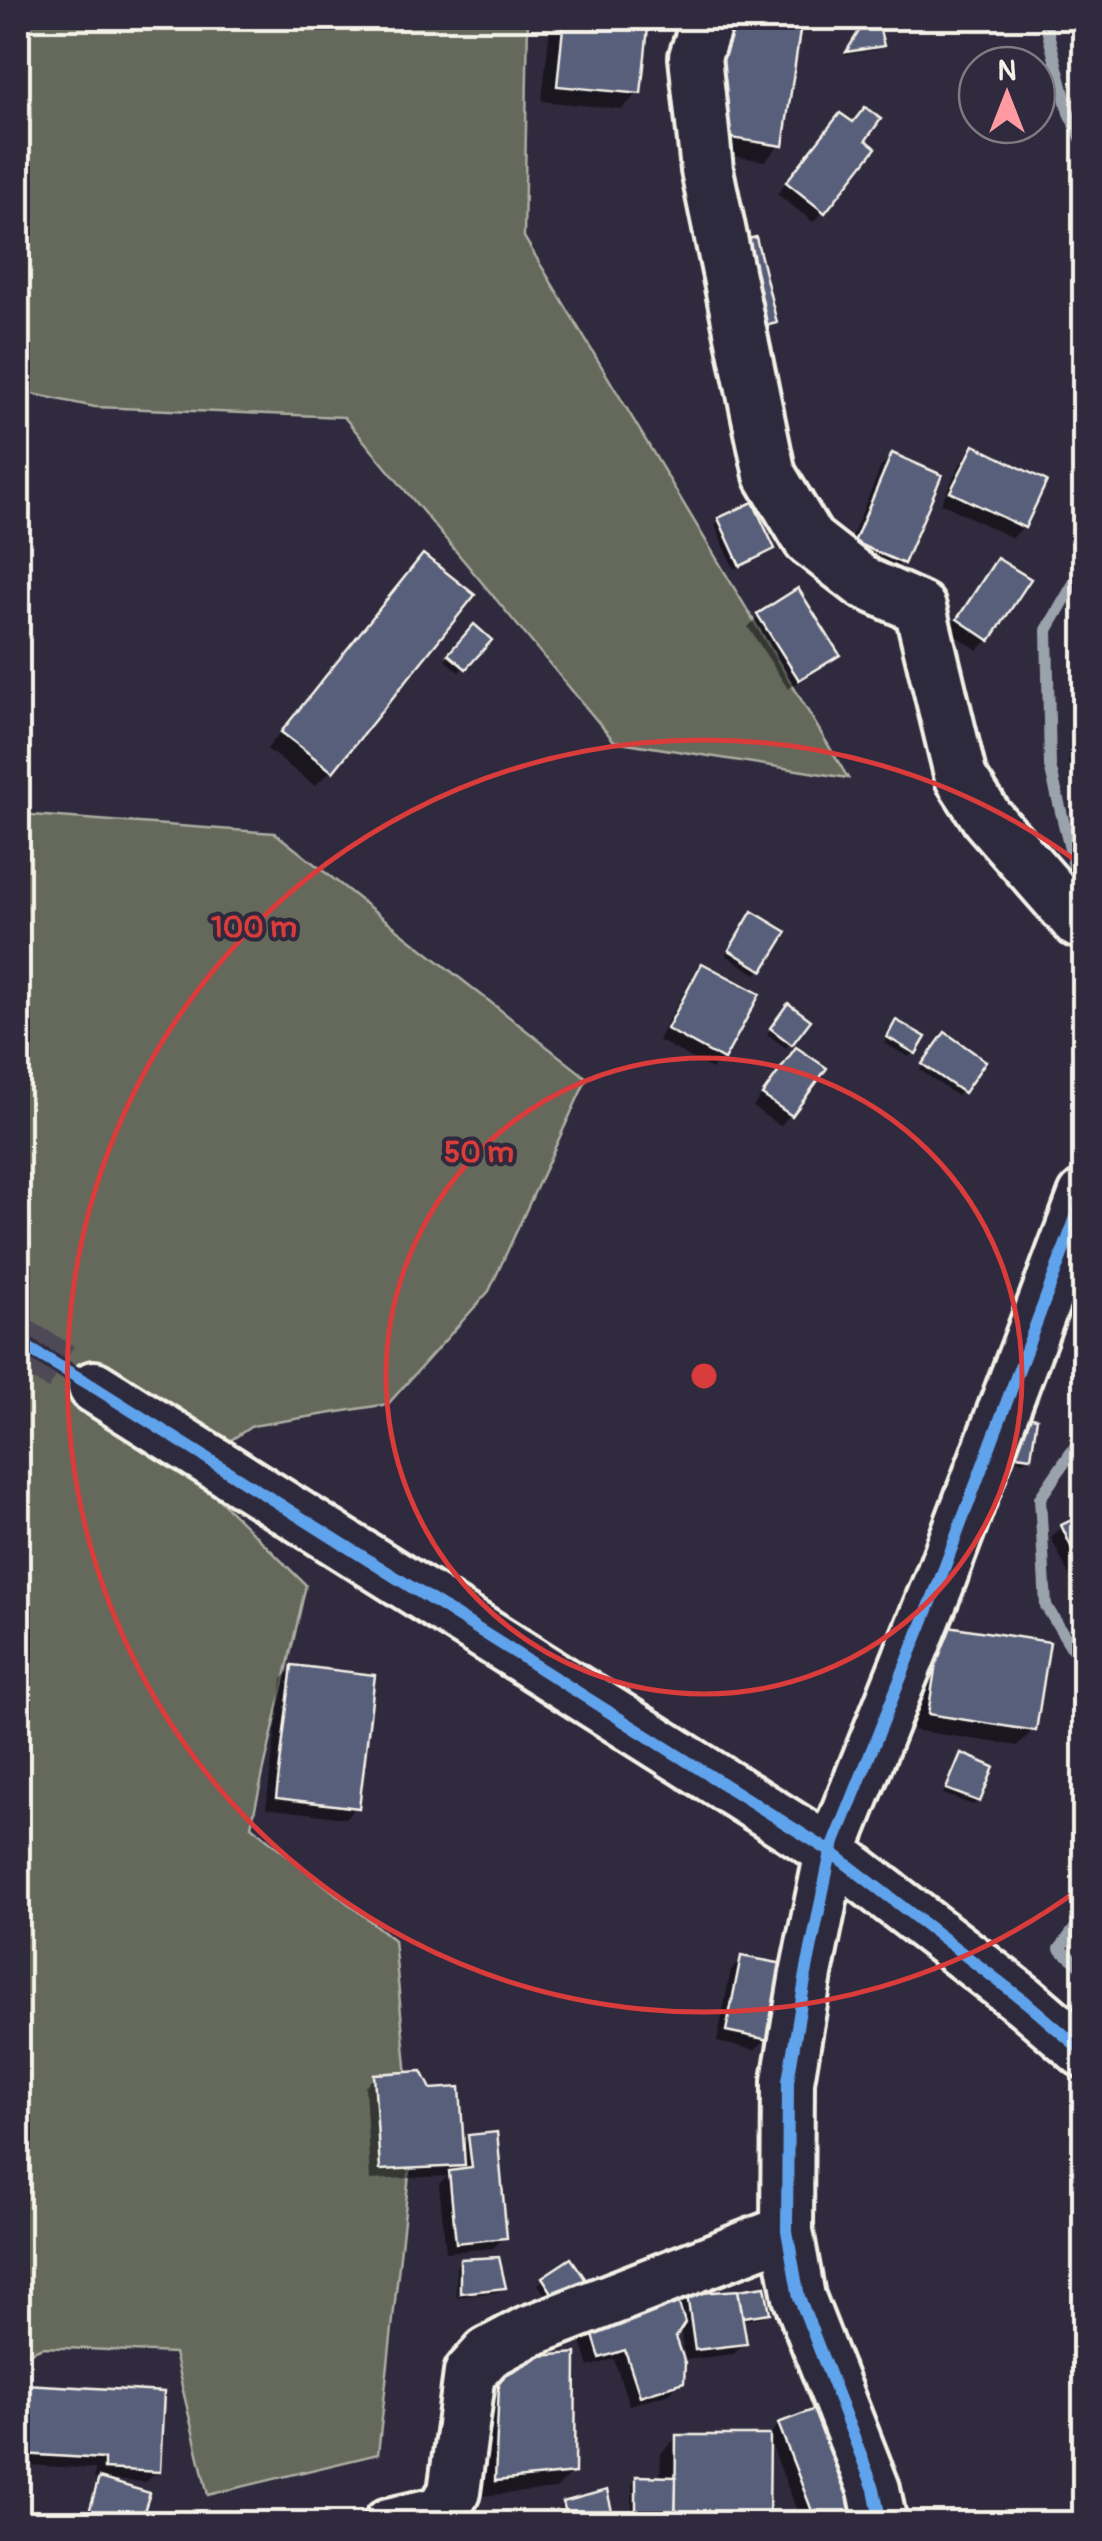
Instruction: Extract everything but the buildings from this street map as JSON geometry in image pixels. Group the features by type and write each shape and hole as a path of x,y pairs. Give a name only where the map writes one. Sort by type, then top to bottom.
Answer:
{"street":[{"path":"708,18 695,56 707,170 770,474 809,540 864,582 920,608 961,778 988,818 1078,922 1084,922"},
{"path":"881,2524 874,2489 799,2297 787,2231 788,2081 831,1852 939,1582 1084,1196"},
{"path":"94,1387 831,1852 1027,2002 1084,2052"},
{"path":"389,2524 442,2512 454,2492 470,2373 488,2354 527,2332 787,2231"}],"green space":[{"path":"18,18 528,18 524,237 848,778 614,741 344,417 95,407 18,391"},
{"path":"18,814 275,833 587,1078 489,1291 388,1404 252,1426 188,1469 306,1585 251,1826 394,1940 413,2139 378,2454 208,2495 174,2353 43,2347 18,2357"}],"waterway":[{"path":"1044,18 1069,113 1084,144"},
{"path":"1084,566 1047,630 1050,766 1077,878 1084,891"},
{"path":"1084,1434 1040,1498 1046,1606 1084,1667"},
{"path":"1084,1916 1060,1949 1084,1968"}],"tunnel":[{"path":"18,1342 94,1387"}],"cycle path":[{"path":"881,2524 874,2489 799,2297 787,2231 788,2081 831,1852 939,1582 1084,1196"},
{"path":"18,1342 831,1852 1027,2003 1084,2052"}]}
